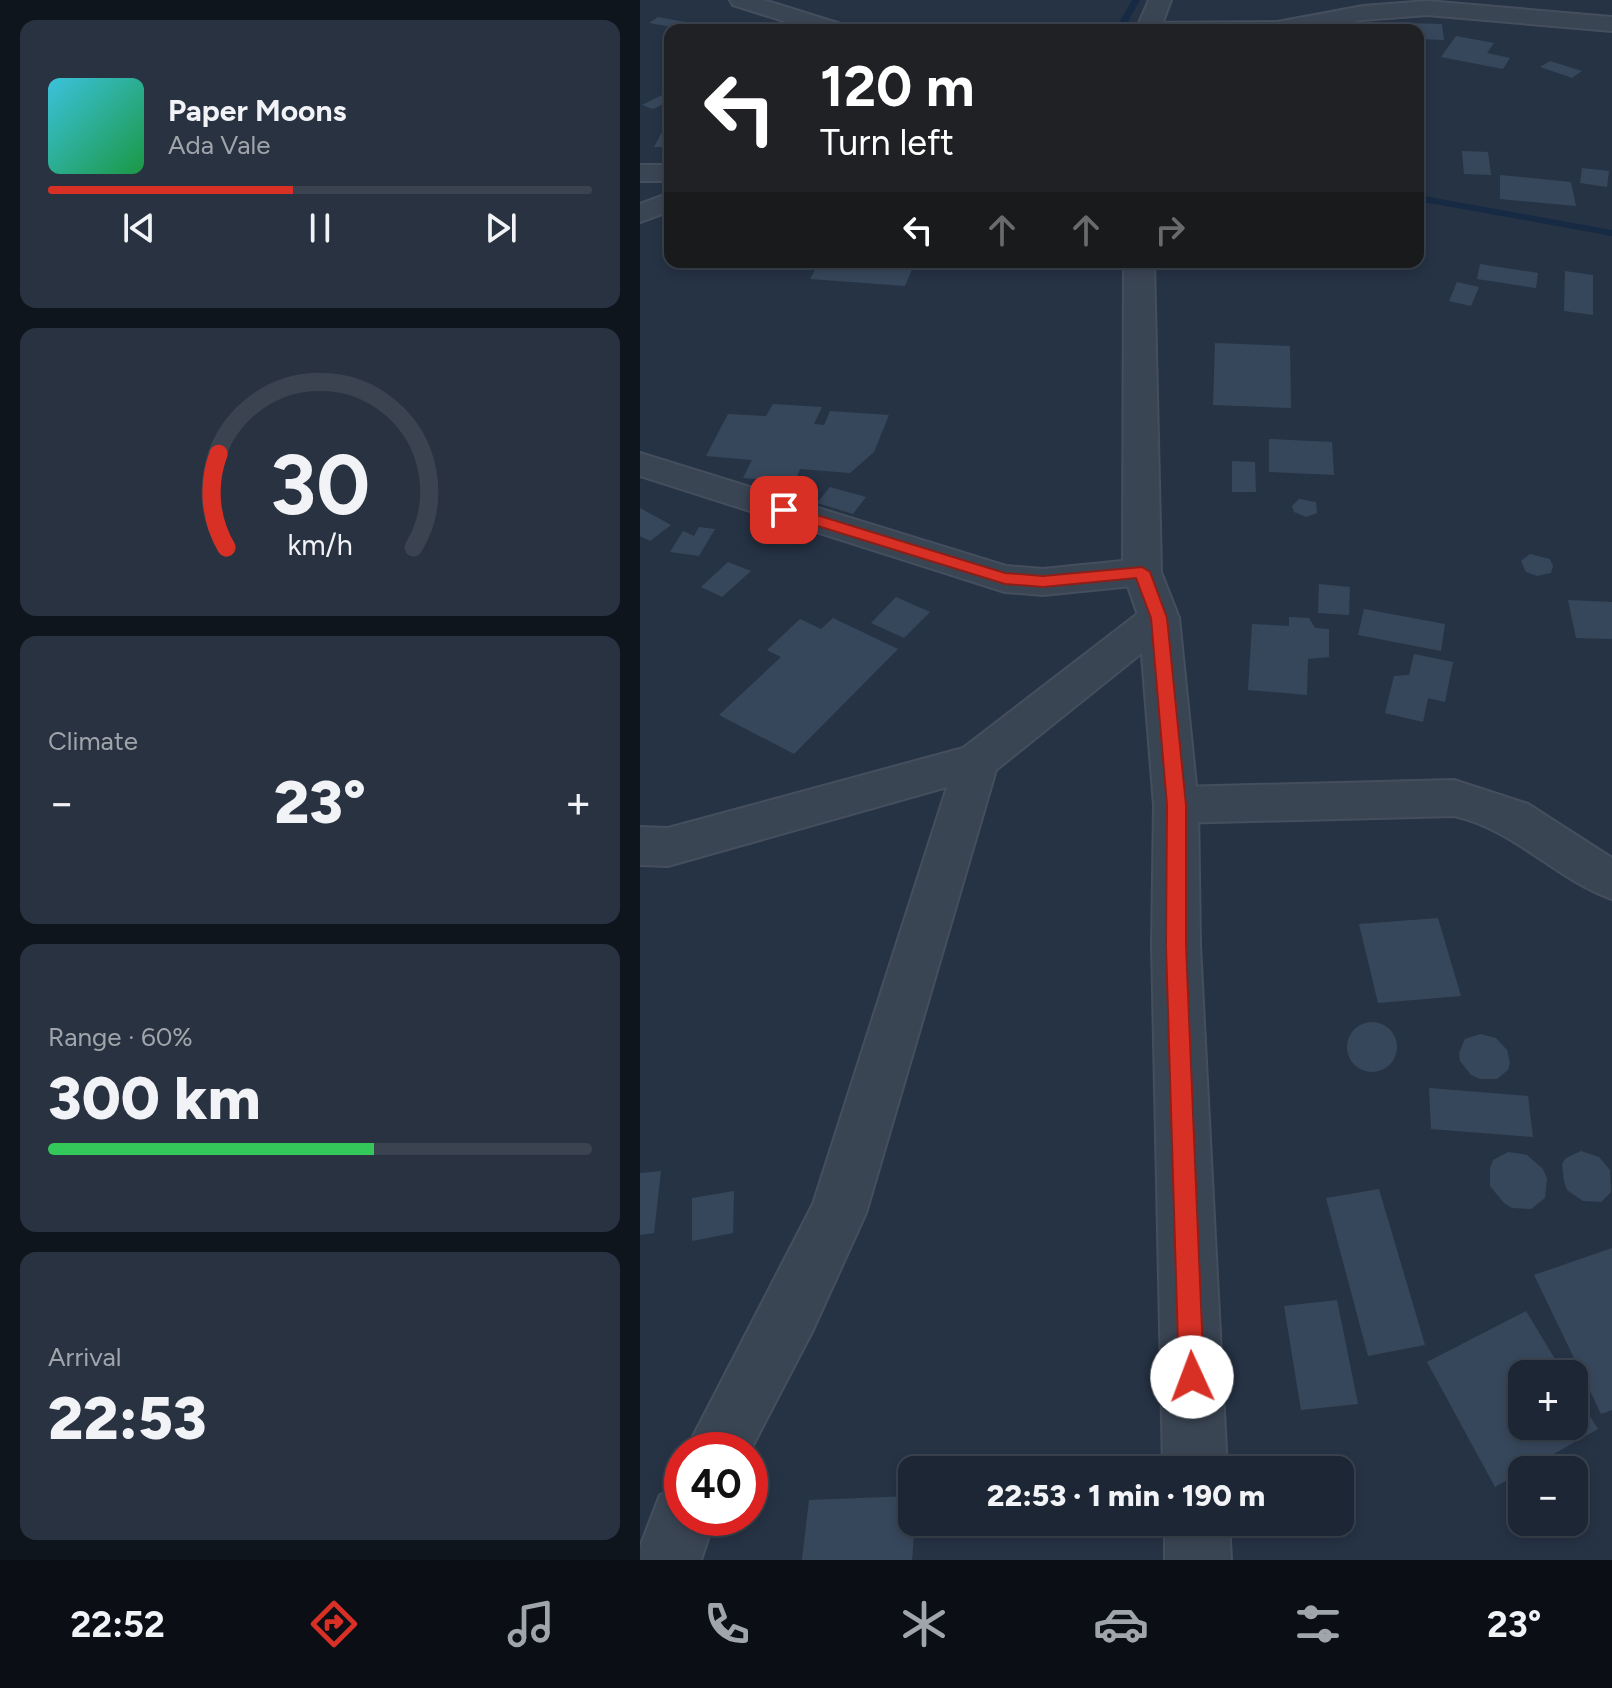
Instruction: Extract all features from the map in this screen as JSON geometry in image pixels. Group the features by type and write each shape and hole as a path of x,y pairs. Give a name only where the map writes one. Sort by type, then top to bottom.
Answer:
{"street":[{"path":"741,0 817,24"},
{"path":"1150,24 1160,0"},
{"path":"1305,24 1377,11 1427,8 1612,24"},
{"path":"640,173 664,173"},
{"path":"640,214 664,204"},
{"path":"1139,268 1142,572 1159,618 1176,805 1176,945 1194,1456"},
{"path":"640,464 1005,579 1043,582 1142,572"},
{"path":"640,846 668,847 977,761 1159,618"},
{"path":"727,1432 792,1309 838,1213 977,761"},
{"path":"1176,805 1454,798 1485,804 1517,820 1590,871 1612,879"},
{"path":"668,1560 677,1536"},
{"path":"1197,1536 1198,1560"}],"building":[{"path":"658,17 691,23 664,26 649,23"},
{"path":"1405,23 1442,24 1444,40 1424,39 1424,24"},
{"path":"1456,36 1494,43 1487,53 1510,58 1503,69 1441,57"},
{"path":"1550,61 1582,71 1572,78 1540,67"},
{"path":"664,96 664,104 653,109 642,105"},
{"path":"663,130 664,130 664,147 654,147"},
{"path":"1462,151 1488,152 1491,175 1464,174"},
{"path":"1582,168 1609,171 1607,187 1580,183"},
{"path":"1500,175 1571,182 1576,206 1500,199"},
{"path":"1480,264 1538,273 1536,288 1477,279"},
{"path":"816,268 912,268 905,286 810,279"},
{"path":"1565,271 1593,275 1593,315 1564,311"},
{"path":"1457,282 1479,287 1471,306 1449,301"},
{"path":"1215,343 1290,346 1291,408 1213,405"},
{"path":"773,404 822,407 814,424 824,425 830,411 889,415 874,452 850,473 800,469 795,482 743,478 752,460 706,456 728,414 766,416"},
{"path":"1269,439 1332,442 1334,475 1269,472"},
{"path":"1232,461 1255,462 1256,492 1232,492"},
{"path":"830,487 866,497 853,514 817,503"},
{"path":"1299,499 1316,502 1317,513 1306,517 1294,512 1292,506"},
{"path":"640,508 671,525 650,541 640,536"},
{"path":"699,527 715,529 699,556 670,552 683,531 694,536"},
{"path":"1530,554 1550,559 1553,566 1551,573 1537,576 1526,572 1521,561"},
{"path":"728,562 751,571 722,597 701,587"},
{"path":"1319,584 1350,587 1349,615 1318,613"},
{"path":"896,597 930,612 904,638 871,623"},
{"path":"1568,600 1612,602 1612,639 1576,638"},
{"path":"1364,609 1445,624 1441,651 1358,635"},
{"path":"1289,617 1309,618 1315,628 1329,629 1329,657 1308,659 1307,695 1248,690 1252,624 1289,626"},
{"path":"833,618 898,649 794,754 719,715 781,657 767,650 800,619 821,629"},
{"path":"1414,654 1453,662 1445,702 1428,698 1423,722 1385,713 1394,676 1409,675"},
{"path":"1438,918 1461,996 1378,1003 1359,924"},
{"path":"1372,1022 1390,1029 1397,1047 1390,1065 1372,1072 1354,1065 1347,1047 1354,1029"},
{"path":"1480,1034 1496,1038 1507,1050 1508,1070 1497,1079 1480,1079 1471,1075 1460,1061 1459,1053 1465,1039"},
{"path":"1429,1088 1528,1096 1533,1137 1431,1129"},
{"path":"1581,1151 1599,1157 1610,1170 1611,1192 1601,1202 1583,1201 1567,1190 1562,1164 1566,1158"},
{"path":"1508,1152 1527,1155 1543,1169 1547,1179 1545,1198 1531,1209 1512,1208 1490,1186 1493,1160"},
{"path":"661,1171 654,1233 640,1235 640,1173"},
{"path":"1379,1189 1425,1345 1368,1356 1326,1198"},
{"path":"734,1191 733,1233 692,1241 692,1198"},
{"path":"1612,1248 1612,1410 1601,1414 1588,1387 1588,1360 1575,1360 1534,1275"},
{"path":"1337,1300 1358,1404 1301,1410 1284,1306"},
{"path":"1526,1311 1556,1360 1508,1360 1508,1440 1578,1440 1550,1456 1508,1456 1508,1480 1495,1487 1427,1362"},
{"path":"1588,1413 1598,1429 1588,1435"},
{"path":"898,1497 898,1536 914,1536 912,1560 802,1560 809,1500"}],"waterway":[{"path":"1122,24 1136,0"},
{"path":"1424,199 1612,233"}],"route":[{"path":"784,510 1005,579 1043,582 1142,572 1159,618 1176,805 1176,945 1192,1377"}]}
